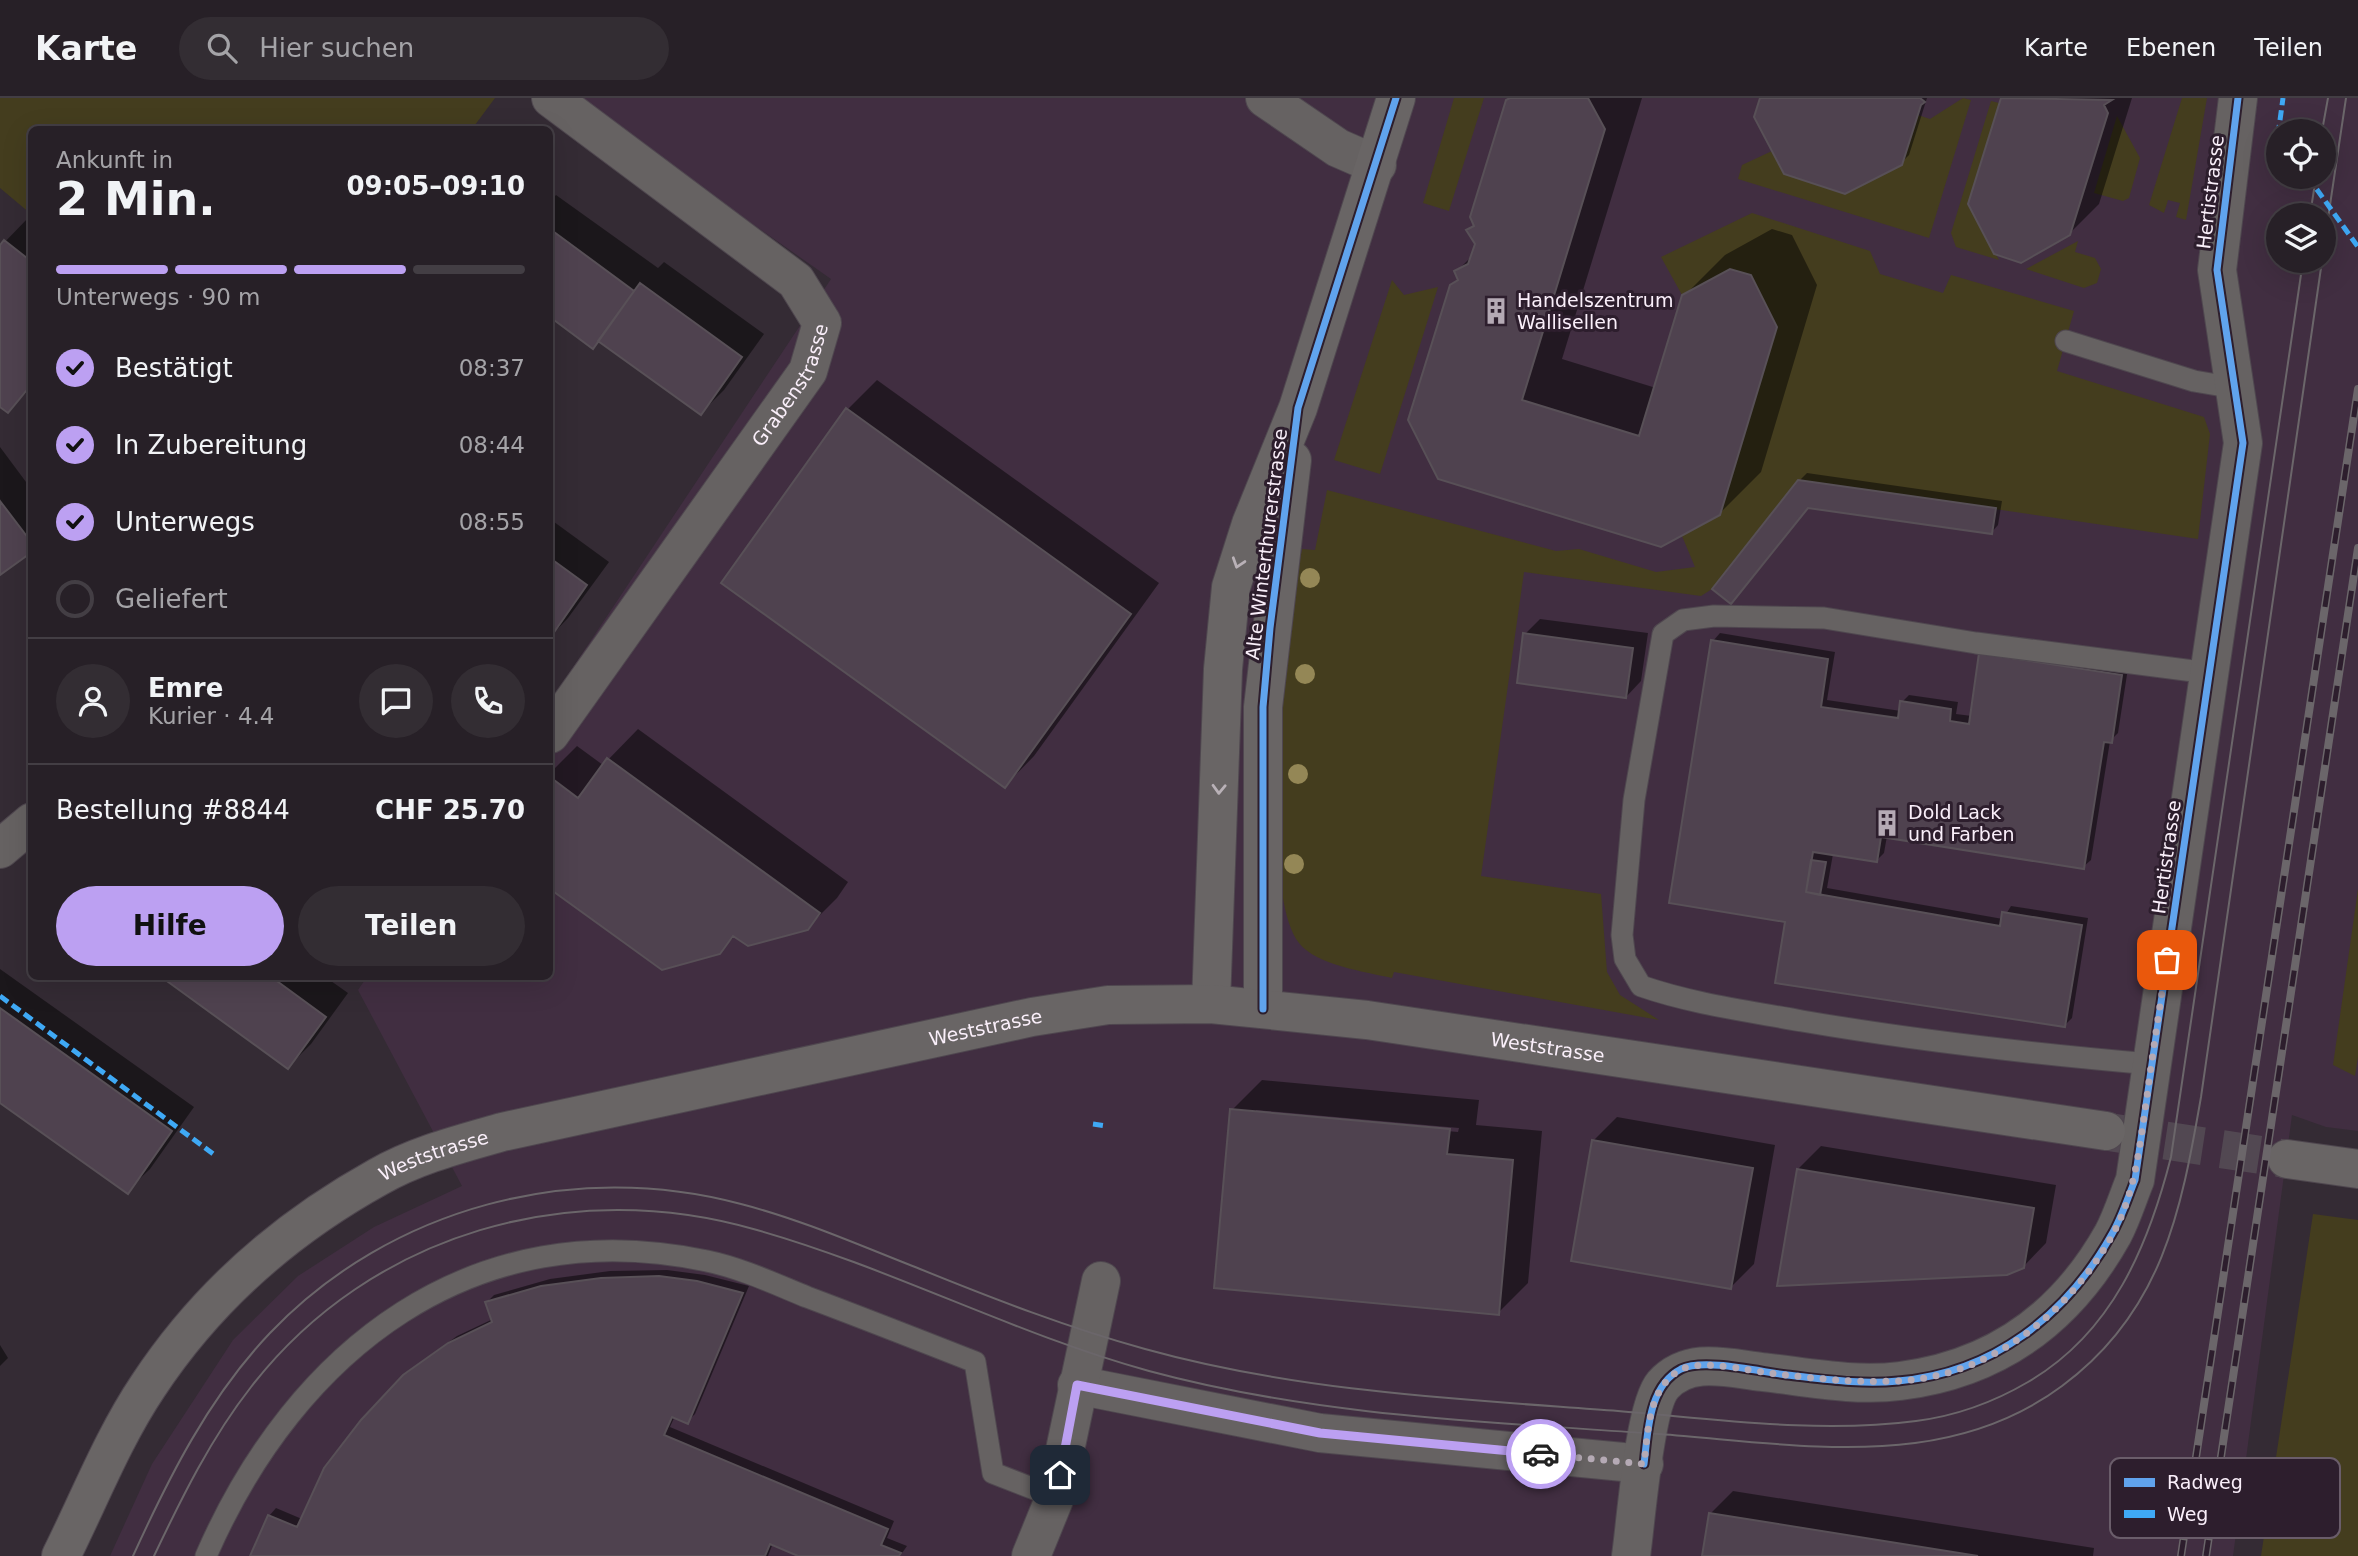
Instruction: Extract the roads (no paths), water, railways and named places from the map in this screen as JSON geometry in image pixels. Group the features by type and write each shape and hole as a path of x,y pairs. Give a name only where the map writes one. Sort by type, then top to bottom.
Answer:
{"main road":[{"name":"Alte Winterthurerstrasse","path":"1211,1004 1223,669 1231,587 1251,524 1298,408 1396,98"},
{"name":"Alte Winterthurerstrasse","path":"1263,1009 1262,707 1269,628 1298,408"},
{"name":"Weststrasse","path":"61,1556 147,1388 192,1326 245,1270 378,1176 438,1151 502,1132 967,1029 1108,1005 1211,1004 1367,1020 2106,1132"},
{"path":"2287,1158 2358,1169"}],"street":[{"name":"Grabenstrasse","path":"551,98 796,281 822,323 808,371 553,730"},
{"path":"1265,98 1338,148 1377,165"},
{"name":"Hertistrasse","path":"1631,1556 1651,1414 1661,1387 1682,1369 1710,1366 1829,1380 1898,1381 1961,1370 2006,1349 2041,1324 2083,1279 2113,1233 2135,1180 2243,443 2217,270 2238,98"},
{"path":"0,849 28,824"},
{"path":"1031,1556 1055,1497 1101,1281"},
{"path":"1077,1385 1320,1433 1644,1464"}],"lane":[{"path":"2066,341 2194,381 2235,387"},
{"path":"2151,1065 2039,1055 1845,1028 1682,1000 1641,986 1625,959 1622,935 1634,800 1646,717 1663,634 1683,620 1714,616 1824,618 1976,643 2209,673"},
{"path":"206,1556 228,1507 265,1446 304,1395 355,1346 416,1301 496,1268 552,1253 626,1252 708,1261 975,1362 993,1473 1055,1497"}],"tunnel":[{"path":"2109,1132 2287,1159"}],"tram line":[{"path":"2324,119 2328,98"},
{"path":"2330,203 2346,98"},
{"path":"2312,203 2314,189"},
{"path":"133,1556 176,1468 209,1411 270,1333 318,1289 371,1253 428,1225 488,1204 550,1192 614,1187 678,1191 741,1204 809,1226 1004,1302 1117,1341 1203,1364 1380,1392 1730,1421 1842,1426 1879,1425 1945,1416 1988,1402 2028,1382 2057,1362 2083,1339 2122,1285 2151,1223 2171,1157 2301,273"},
{"path":"154,1556 186,1490 236,1406 300,1334 355,1289 415,1255 480,1230 548,1215 617,1210 687,1215 757,1230 856,1263 1099,1356 1212,1386 1338,1408 1466,1421 1787,1445 1851,1447 1915,1443 1954,1436 2011,1416 2046,1397 2096,1357 2123,1326 2145,1292 2162,1257 2185,1180 2201,1097 2320,273"}],"railway":[{"path":"2196,1458 2358,389"},
{"path":"2221,1458 2358,548"},
{"path":"2181,1556 2184,1538"},
{"path":"2206,1556 2209,1538"}],"place":[{"name":"Handelszentrum Wallisellen","path":"1496,311"},
{"name":"Dold Lack und Farben","path":"1887,823"}]}
